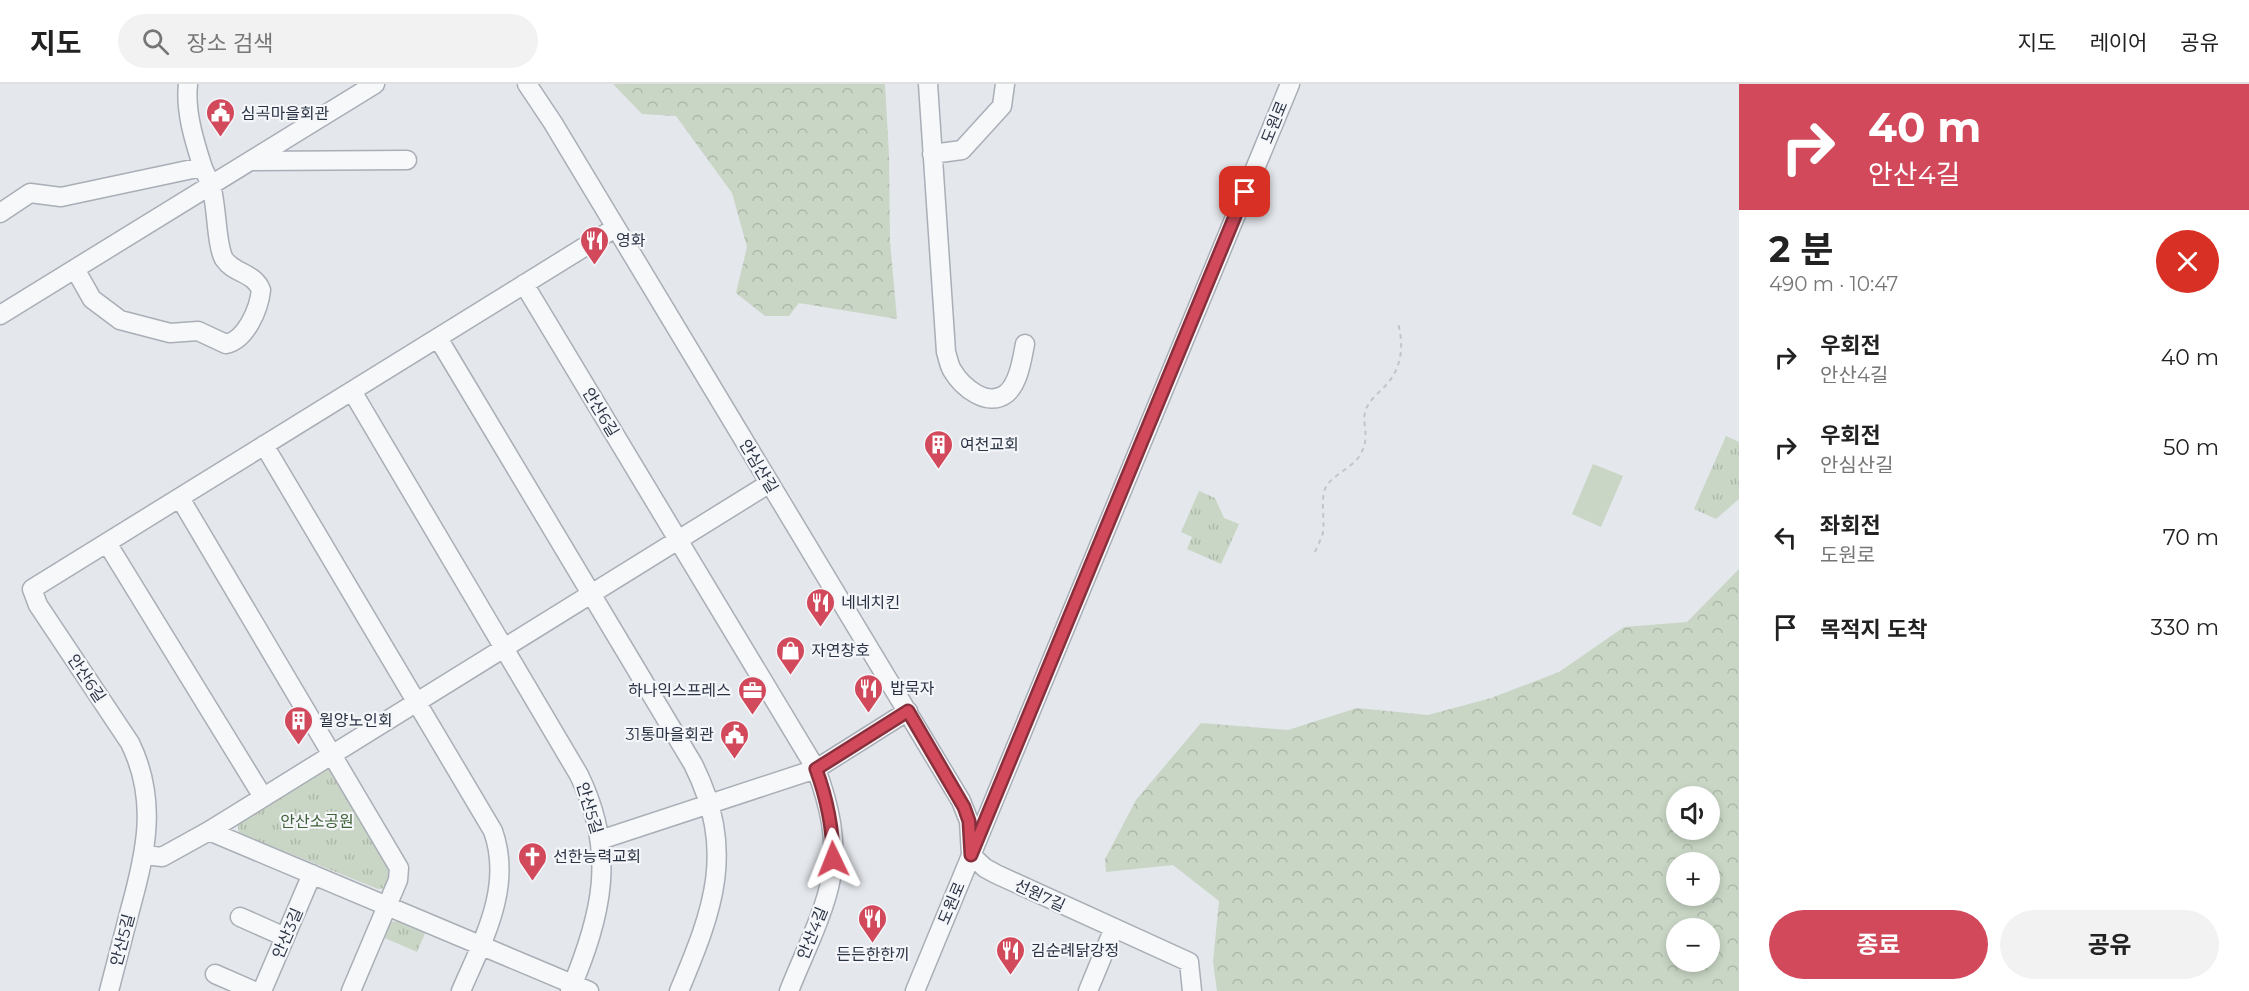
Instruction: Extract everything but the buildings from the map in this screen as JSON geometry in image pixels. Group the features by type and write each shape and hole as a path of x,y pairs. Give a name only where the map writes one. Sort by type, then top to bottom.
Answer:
{"street":[{"path":"75,269 92,299 120,320 170,333 198,331 224,344 235,341 243,334 252,317 261,290 255,280 233,269 222,256 211,185 202,166 189,112 188,84"},
{"path":"0,315 375,84"},
{"name":"안심산길","path":"527,84 557,130 964,807 969,821 971,855"},
{"path":"928,84 946,352 951,369 957,378 982,398 995,398 1007,392 1015,379 1025,344"},
{"path":"932,154 962,150 1002,106 1005,84"},
{"name":"도원로","path":"915,991 1290,84"},
{"path":"251,161 406,160"},
{"path":"0,213 30,193 61,197 202,166"},
{"name":"안산6길","path":"145,855 147,816 145,788 138,758 38,605 32,589 615,228"},
{"name":"안산6길","path":"524,284 678,540"},
{"path":"438,338 693,764 710,804 718,855 716,883 707,924 679,991"},
{"path":"352,391 504,648"},
{"path":"264,445 489,820 497,841 501,868 499,895 461,991"},
{"path":"145,855 162,857 209,831 770,483"},
{"path":"180,498 398,865 399,877 351,991"},
{"path":"678,540 816,769"},
{"path":"107,543 263,797"},
{"name":"안산5길","path":"504,648 579,775 592,805 600,840 602,871 598,909 578,989"},
{"path":"600,840 816,769 908,711"},
{"name":"안산4길","path":"789,991 826,897 833,869 831,821 816,769"},
{"path":"209,831 480,945 578,989"},
{"name":"안산5길","path":"109,991 145,855"},
{"name":"선원7길","path":"971,855 988,870 1189,962 1192,991"},
{"name":"안산3길","path":"262,991 312,874"},
{"path":"240,917 285,937"},
{"path":"1088,991 1114,928"},
{"path":"215,974 254,991"}],"path":[{"path":"1314,552 1323,532 1323,501 1326,487 1329,482 1349,468 1362,452 1366,436 1366,409 1391,379 1400,360 1402,344 1398,323"}],"green space":[{"path":"613,84 885,84 890,241 897,319 799,303 789,316 765,316 736,293 747,247 732,193 676,116 642,114"},
{"path":"1726,436 1739,442 1739,499 1716,519 1694,509"},
{"path":"1593,464 1623,476 1601,527 1572,514"},
{"path":"1199,491 1215,498 1224,518 1239,524 1221,564 1187,549 1192,537 1181,532"},
{"path":"1739,569 1739,991 1217,991 1213,962 1219,901 1173,865 1106,872 1105,859 1136,800 1201,723 1288,730 1357,708 1428,715 1491,698 1559,672 1624,627 1687,622"},
{"name":"안산소공원","path":"323,768 334,771 392,866 387,888 378,889 239,833 237,822"},
{"path":"402,920 426,931 417,952 380,936 386,923"}],"place":[{"name":"심곡마을회관","path":"220,138"},
{"name":"영화","path":"595,266"},
{"name":"여천교회","path":"939,470"},
{"name":"네네치킨","path":"820,628"},
{"name":"자연창호","path":"790,676"},
{"name":"밥묵자","path":"869,714"},
{"name":"하나익스프레스","path":"752,716"},
{"name":"월양노인회","path":"298,746"},
{"name":"31통마을회관","path":"735,760"},
{"name":"선한능력교회","path":"532,882"},
{"name":"든든한한끼","path":"873,944"},
{"name":"김순례닭강정","path":"1010,976"}],"route":[{"path":"833,859 833,835 828,807 816,769 908,711 968,816 971,855 1245,192"}]}
